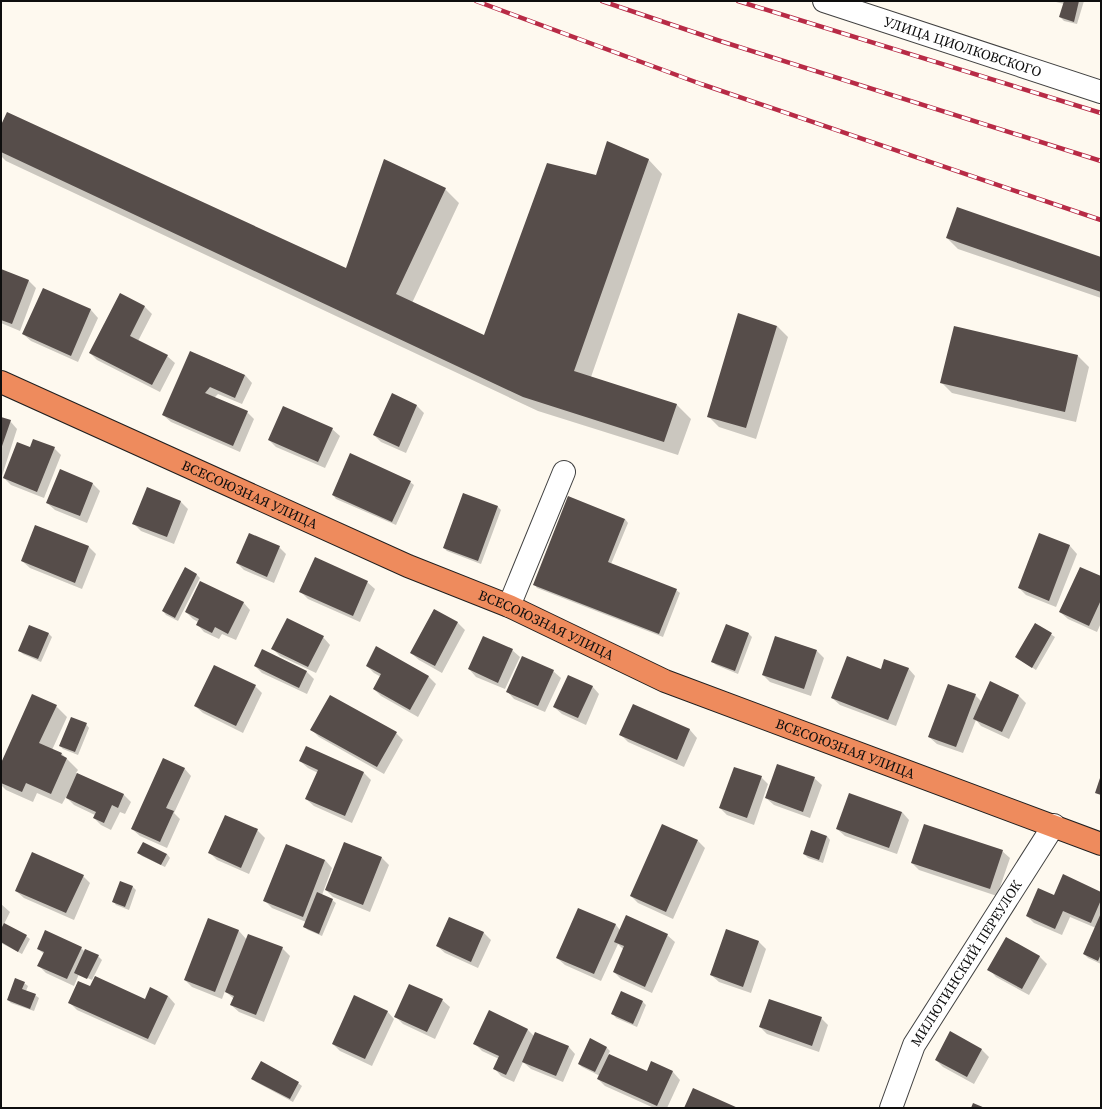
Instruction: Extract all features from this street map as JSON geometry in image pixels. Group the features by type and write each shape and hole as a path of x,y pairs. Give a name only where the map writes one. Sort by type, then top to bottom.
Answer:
{"highway":[{"name":"ВСЕСОЮЗНАЯ УЛИЦА","path":"1,382 408,566 509,606 666,681 1054,825 1101,844"}],"street":[{"name":"УЛИЦА ЦИОЛКОВСКОГО","path":"824,1 1101,92"},
{"path":"509,606 564,472"},
{"name":"МИЛЮТИНСКИЙ ПЕРЕУЛОК","path":"891,1108 914,1045 1054,825"}],"building":[{"path":"1064,1 1079,1 1074,22 1059,17"},
{"path":"7,112 346,268 384,159 446,188 396,294 484,335 547,163 596,175 607,141 649,159 574,371 677,404 664,442 523,397 1,152 1,125"},
{"path":"957,207 1101,257 1101,292 946,238"},
{"path":"1,269 29,280 12,324 1,320"},
{"path":"43,288 91,309 71,356 22,334"},
{"path":"120,293 145,306 130,336 168,355 152,385 89,353"},
{"path":"738,313 777,326 746,428 707,417"},
{"path":"954,326 1078,355 1065,412 940,383"},
{"path":"190,351 245,375 235,398 210,387 205,393 248,411 233,446 162,415"},
{"path":"392,393 417,405 399,447 373,435"},
{"path":"283,406 333,428 318,462 268,440"},
{"path":"1,417 11,420 1,449"},
{"path":"33,439 55,447 37,492 3,478 17,442 30,447"},
{"path":"350,453 411,481 392,522 332,495"},
{"path":"60,469 93,483 80,516 46,503"},
{"path":"147,487 181,501 167,537 132,524"},
{"path":"463,493 498,506 478,561 443,548"},
{"path":"568,496 625,519 608,562 677,589 659,634 533,585"},
{"path":"35,525 89,546 75,583 21,561"},
{"path":"249,533 280,546 267,577 236,563"},
{"path":"1039,533 1070,545 1049,601 1018,588"},
{"path":"315,557 368,581 353,616 299,592"},
{"path":"185,567 197,574 175,618 162,611"},
{"path":"1080,567 1101,576 1101,600 1089,626 1059,612"},
{"path":"200,581 244,602 228,634 215,627 212,633 196,625 199,619 185,612"},
{"path":"434,609 458,622 435,666 410,653"},
{"path":"287,618 324,636 308,667 271,649"},
{"path":"1035,623 1052,633 1032,668 1015,657"},
{"path":"726,624 749,633 735,671 711,662"},
{"path":"29,625 49,633 38,659 18,651"},
{"path":"483,636 513,649 498,683 468,669"},
{"path":"775,636 817,650 804,689 762,675"},
{"path":"376,646 429,676 410,710 373,689 381,674 366,666"},
{"path":"262,649 307,671 299,688 254,666"},
{"path":"522,656 554,670 538,706 506,692"},
{"path":"847,656 881,669 884,659 909,668 888,720 831,698"},
{"path":"214,665 256,685 236,726 194,706"},
{"path":"568,675 593,686 578,718 553,707"},
{"path":"990,681 1019,695 1002,732 973,719"},
{"path":"948,684 976,694 956,747 928,737"},
{"path":"32,694 57,705 39,743 62,753 61,755 67,758 51,794 26,783 22,792 1,783 1,763"},
{"path":"330,695 397,732 377,767 310,730"},
{"path":"633,704 690,729 677,760 619,735"},
{"path":"71,717 87,723 75,752 59,746"},
{"path":"306,746 364,772 345,816 305,799 318,770 299,761"},
{"path":"163,758 185,768 166,808 174,811 160,842 131,829"},
{"path":"777,764 815,777 803,812 765,798"},
{"path":"734,767 762,776 747,818 719,808"},
{"path":"77,773 124,794 118,808 112,805 104,823 93,818 96,812 66,798"},
{"path":"1101,775 1101,795 1095,793"},
{"path":"849,793 902,812 889,848 836,829"},
{"path":"225,815 258,829 241,868 208,853"},
{"path":"662,824 698,840 666,912 630,896"},
{"path":"924,824 1003,850 990,889 911,863"},
{"path":"811,830 827,836 819,860 803,854"},
{"path":"143,842 167,854 161,865 137,853"},
{"path":"344,842 382,857 363,905 325,890"},
{"path":"286,844 325,860 303,917 263,901"},
{"path":"32,852 84,875 66,913 15,891"},
{"path":"1063,874 1101,892 1101,900 1091,923 1063,911 1055,929 1026,916 1038,888 1054,895"},
{"path":"120,881 133,886 125,907 112,902"},
{"path":"317,892 333,899 319,934 303,927"},
{"path":"578,908 616,924 594,974 556,958"},
{"path":"1101,913 1101,954 1098,961 1083,954"},
{"path":"626,915 668,934 645,987 613,972 624,946 614,942"},
{"path":"449,917 484,932 471,962 436,946"},
{"path":"208,918 239,930 215,992 184,980"},
{"path":"4,923 27,935 18,952 1,942 1,929"},
{"path":"726,929 759,941 743,987 710,975"},
{"path":"45,930 82,947 67,979 37,966 44,952 37,949"},
{"path":"248,934 283,947 256,1015 230,1005 234,996 225,992"},
{"path":"1006,937 1040,956 1022,989 987,970"},
{"path":"85,949 99,955 87,979 74,973"},
{"path":"95,976 145,999 150,987 168,996 148,1039 68,1003 78,981 90,986"},
{"path":"15,978 25,982 22,989 36,994 30,1009 7,1000"},
{"path":"409,984 443,999 427,1032 394,1017"},
{"path":"621,991 643,1001 633,1024 611,1014"},
{"path":"354,995 388,1011 365,1059 332,1044"},
{"path":"769,999 822,1017 812,1046 759,1027"},
{"path":"489,1010 528,1029 506,1075 493,1069 499,1056 473,1044"},
{"path":"950,1031 982,1049 967,1077 935,1060"},
{"path":"535,1032 569,1046 556,1076 522,1062"},
{"path":"590,1038 607,1047 595,1072 578,1064"},
{"path":"609,1054 647,1071 651,1061 673,1071 657,1106 597,1079"},
{"path":"261,1061 299,1082 290,1099 251,1079"},
{"path":"693,1088 738,1108 684,1108"},
{"path":"973,1103 985,1108 971,1108"}],"railway":[{"path":"476,1 701,84 1101,220"},
{"path":"602,1 717,40 1101,161"},
{"path":"738,1 1101,113"}]}
